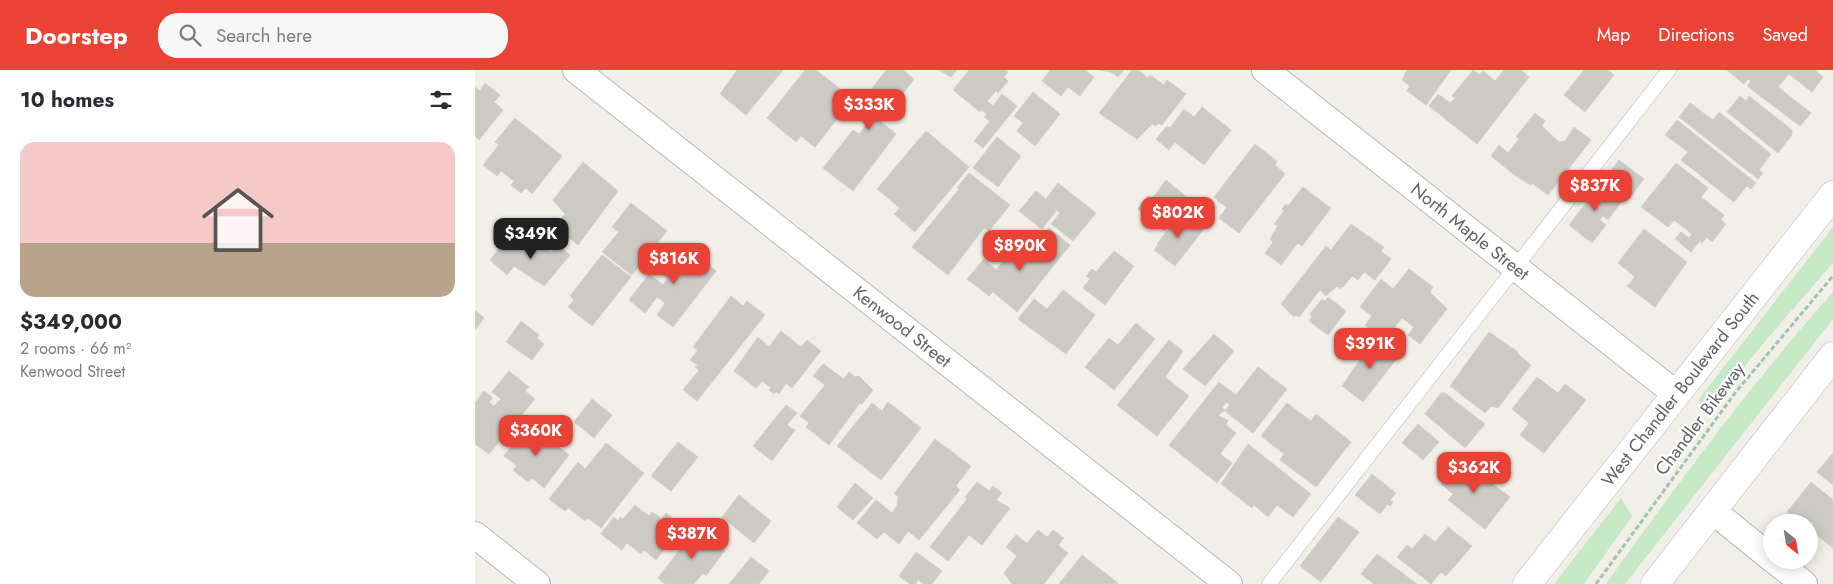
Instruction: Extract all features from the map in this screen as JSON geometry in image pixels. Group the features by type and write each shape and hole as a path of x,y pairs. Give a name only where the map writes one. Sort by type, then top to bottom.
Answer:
{"main road":[{"name":"West Chandler Boulevard South","path":"1527,584 1833,195"},
{"path":"1655,584 1833,356"}],"street":[{"name":"Kenwood Street","path":"576,70 1229,584"},
{"name":"North Maple Street","path":"1265,70 1676,394"},
{"path":"1713,511 1763,551"},
{"path":"475,535 537,584"},
{"path":"1785,569 1804,584"}],"lane":[{"path":"1269,584 1669,70"}],"path":[{"name":"Chandler Bikeway","path":"1596,584 1735,393 1833,276"}],"green space":[{"path":"1833,227 1833,263 1767,339 1707,413 1699,404 1699,399"},
{"path":"1833,292 1833,319 1625,584 1606,584 1716,435 1773,362"},
{"path":"1621,498 1632,516 1584,584 1554,584"}],"building":[{"path":"737,70 783,70 746,115 720,94"},
{"path":"805,70 816,70 853,99 815,147 801,136 796,142 767,118"},
{"path":"886,70 903,70 914,79 881,122 896,134 853,191 823,168 853,130 859,134 872,118 858,107"},
{"path":"939,70 957,70 951,77"},
{"path":"969,70 1005,70 1008,72 1004,77 1008,81 998,93 996,91 987,101 993,106 1002,94 1017,106 983,148 974,141 990,121 984,117 987,114 981,110 980,112 953,90"},
{"path":"1050,70 1085,70 1094,77 1080,96 1068,87 1061,96 1042,81"},
{"path":"1099,70 1124,70 1118,77 1111,72"},
{"path":"1132,70 1138,70 1148,78 1150,75 1164,85 1167,80 1186,94 1162,125 1158,123 1156,126 1152,124 1137,139 1099,113"},
{"path":"1407,70 1451,70 1426,105 1407,91 1410,86 1402,80"},
{"path":"1473,70 1480,75 1483,71 1495,81 1504,70 1521,70 1529,77 1477,144 1429,106 1438,94 1450,103 1455,98 1452,96"},
{"path":"1584,70 1607,70 1614,75 1585,112 1564,95"},
{"path":"1727,70 1815,70 1823,77 1812,92 1789,74 1778,87 1811,113 1800,126 1747,86 1751,81 1748,79 1744,84"},
{"path":"485,83 500,95 494,102 503,110 479,140 475,136 475,87 480,91"},
{"path":"1033,92 1060,114 1035,146 1017,131 1023,123 1014,116"},
{"path":"1740,96 1746,101 1749,96 1792,130 1792,135 1778,153 1727,112"},
{"path":"1690,103 1713,120 1719,112 1771,154 1759,170 1763,173 1758,179 1679,117"},
{"path":"1202,107 1231,130 1204,165 1175,142 1169,150 1156,139 1167,126 1170,128 1184,109 1194,117"},
{"path":"1535,113 1545,121 1542,126 1559,142 1565,141 1574,127 1591,140 1548,195 1532,183 1531,185 1517,177 1491,156 1499,145 1508,153 1519,139 1516,137"},
{"path":"515,118 562,156 532,194 526,188 521,193 511,185 514,181 501,171 497,176 483,165 499,145 495,142"},
{"path":"1677,120 1756,183 1751,189 1747,186 1734,202 1681,160 1688,152 1665,135"},
{"path":"926,131 969,167 915,232 894,214 900,208 877,189"},
{"path":"997,137 1021,156 998,187 973,168"},
{"path":"1255,144 1277,161 1275,165 1285,174 1239,233 1219,218 1227,207 1214,197"},
{"path":"1619,160 1644,179 1629,199 1604,180"},
{"path":"583,162 618,191 578,245 555,226 565,214 553,200"},
{"path":"1676,163 1708,188 1701,197 1724,215 1721,220 1726,224 1712,242 1707,237 1702,243 1700,241 1691,252 1675,239 1681,232 1689,238 1692,234 1674,220 1668,227 1641,207"},
{"path":"969,173 1010,205 989,231 984,228 948,275 912,247 959,189 957,188"},
{"path":"1166,180 1189,199 1165,231 1138,209 1148,196 1152,199"},
{"path":"1597,182 1622,201 1608,220 1603,216 1600,220 1606,225 1592,243 1569,225 1586,203 1583,201"},
{"path":"1058,183 1096,213 1073,241 1051,224 1060,213 1057,210 1042,229 1019,211 1036,191 1046,199"},
{"path":"1303,187 1331,208 1302,246 1298,243 1281,265 1265,253 1273,242 1270,239 1278,226 1274,224 1284,211 1282,209 1286,204 1288,206"},
{"path":"631,203 667,231 632,275 602,252 619,232 612,227"},
{"path":"1181,213 1203,230 1175,266 1154,250"},
{"path":"1351,224 1384,247 1381,251 1391,259 1375,280 1364,272 1358,280 1352,276 1343,287 1340,289 1337,286 1326,296 1320,290 1299,317 1296,315 1294,317 1281,304 1326,246 1331,250"},
{"path":"1049,228 1070,245 1017,312 993,292 989,296 967,279 984,259 996,270 1013,249 1028,261 1037,250 1034,247"},
{"path":"1644,229 1687,262 1655,307 1627,286 1635,277 1618,263"},
{"path":"507,238 523,251 533,238 539,242 542,239 549,244 546,248 551,252 557,244 570,255 544,286 514,266 507,275 490,260"},
{"path":"668,245 678,253 681,249 694,260 697,256 716,271 673,327 657,315 665,303 657,297 645,313 629,300 649,274 663,285 667,279 662,274 664,272 653,263"},
{"path":"1114,251 1134,266 1105,305 1083,288 1090,279 1086,276 1092,269 1096,272"},
{"path":"602,255 631,277 592,326 568,307 574,300 570,296"},
{"path":"1409,269 1433,287 1430,292 1447,309 1420,344 1408,335 1414,327 1402,318 1385,340 1365,325 1372,316 1360,307 1381,279 1393,289"},
{"path":"1063,290 1095,315 1066,354 1018,319 1034,299 1047,309"},
{"path":"731,296 743,306 747,301 765,315 697,401 683,390 699,370 695,367 698,365 690,360 698,350 693,347"},
{"path":"1328,297 1346,311 1328,335 1309,321 1312,317 1310,314 1322,299 1325,301"},
{"path":"475,310 484,318 475,330"},
{"path":"521,321 539,335 537,338 544,344 532,360 506,342"},
{"path":"1136,323 1155,339 1114,390 1085,367 1109,338 1118,345"},
{"path":"781,331 801,347 807,340 821,351 792,388 786,383 779,394 776,392 774,394 769,390 771,388 762,381 756,388 734,371 758,337 769,347"},
{"path":"1489,332 1518,352 1531,365 1498,408 1491,406 1485,413 1450,386"},
{"path":"1214,334 1234,351 1205,386 1183,369"},
{"path":"1375,338 1398,357 1363,402 1342,386"},
{"path":"1169,340 1183,351 1165,377 1189,396 1157,436 1117,405"},
{"path":"823,364 844,379 849,372 855,377 859,376 873,390 862,404 860,403 829,445 806,427 809,423 800,416 825,385 813,376"},
{"path":"1258,367 1287,389 1253,433 1225,411 1230,404 1226,402 1222,408 1225,410 1218,416 1228,420 1226,425 1236,433 1220,454 1232,463 1217,483 1169,445 1219,382 1236,395"},
{"path":"509,371 529,387 525,391 535,399 489,454 475,444 475,403 484,391 493,398 489,402 494,406 501,399 492,392"},
{"path":"1537,377 1558,393 1565,384 1586,400 1544,453 1520,435 1529,423 1512,409"},
{"path":"1441,393 1445,393 1485,424 1465,448 1425,414"},
{"path":"592,399 612,415 594,438 574,422"},
{"path":"888,402 921,428 881,480 837,446 872,403 882,411"},
{"path":"1287,403 1311,421 1316,414 1351,442 1316,487 1280,460 1284,454 1261,436"},
{"path":"786,405 797,413 787,425 795,430 772,461 753,446"},
{"path":"1418,424 1439,442 1423,460 1402,443"},
{"path":"527,427 537,435 539,432 569,455 544,488 532,478 528,482 513,470 517,466 504,456"},
{"path":"935,439 971,466 956,486 960,490 919,540 908,531 899,544 884,532 877,539 857,523 876,500 892,513 897,506 898,496 894,494"},
{"path":"678,442 698,457 671,491 651,476"},
{"path":"606,443 644,473 601,528 588,518 585,521 568,508 565,511 549,499 578,462 585,469"},
{"path":"1248,444 1311,494 1293,517 1277,505 1268,517 1254,505 1252,508 1221,484"},
{"path":"1833,453 1833,485 1817,472"},
{"path":"1460,460 1510,497 1485,529 1448,500 1453,494 1441,484"},
{"path":"1372,474 1396,493 1390,500 1393,502 1390,506 1388,504 1380,514 1355,495"},
{"path":"977,482 989,491 993,486 1002,493 996,500 1010,508 982,545 969,535 948,561 930,547 967,499 965,497"},
{"path":"1811,482 1833,500 1833,548 1818,536 1818,514 1790,514 1787,512"},
{"path":"855,483 873,498 853,520 837,507"},
{"path":"739,495 771,521 754,543 722,517"},
{"path":"635,505 649,516 652,512 662,519 666,513 683,526 656,560 644,550 641,554 627,543 622,550 601,534 614,517 618,521 620,517 623,519"},
{"path":"1338,517 1359,532 1321,582 1300,566"},
{"path":"1448,527 1472,546 1446,576 1441,572 1431,584 1397,557 1407,545 1412,549 1425,534 1435,542"},
{"path":"696,528 725,550 706,576 703,573 694,584 665,584 658,578"},
{"path":"1038,530 1047,537 1053,530 1064,538 1058,545 1068,553 1044,584 1012,584 1004,573 1017,556 1006,547 1016,535 1027,543"},
{"path":"916,552 942,571 932,584 924,584 918,580 916,584 910,584 899,576"},
{"path":"1377,554 1417,584 1374,584 1361,574"},
{"path":"1082,555 1118,583 1059,584"},
{"path":"751,557 769,571 759,584 729,584"}]}
